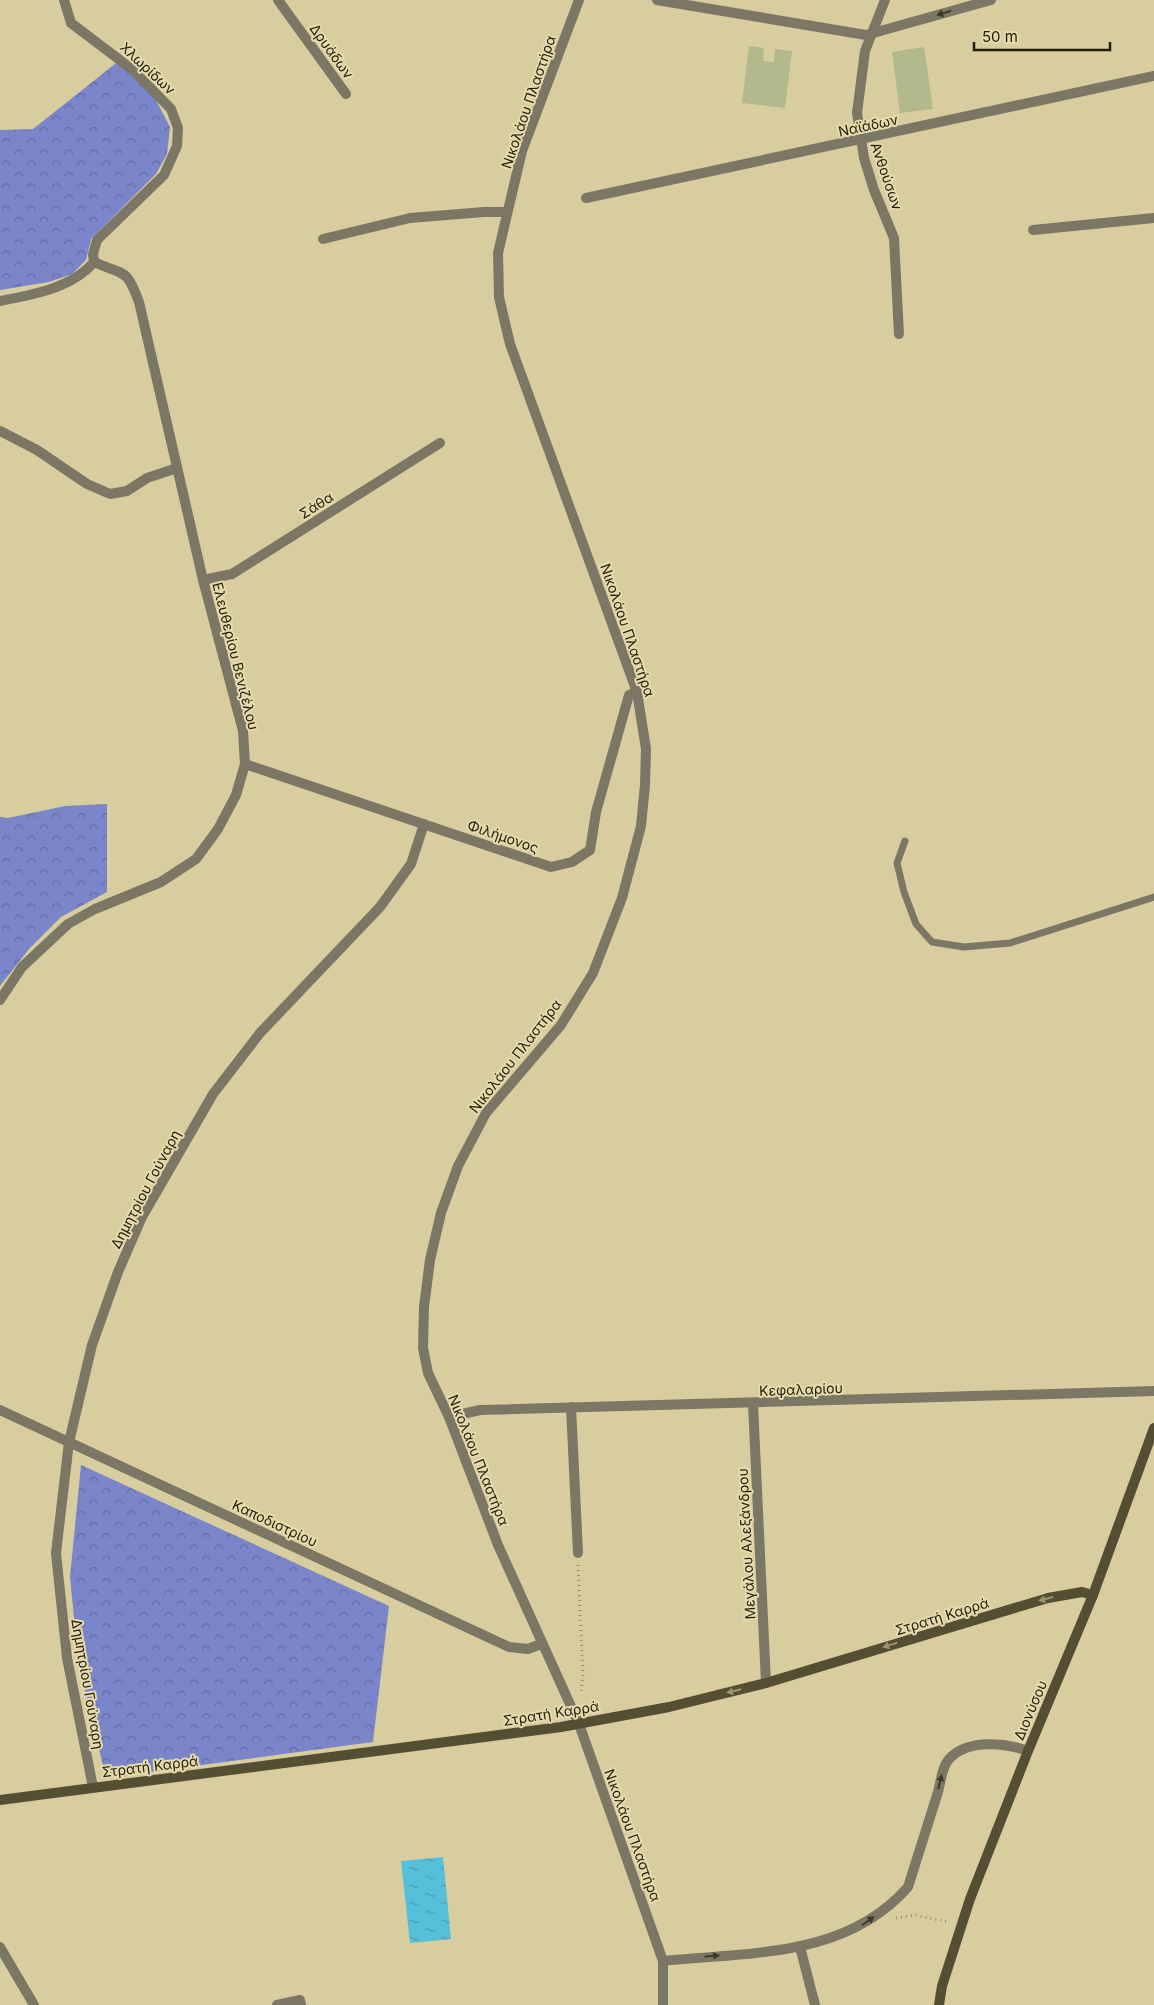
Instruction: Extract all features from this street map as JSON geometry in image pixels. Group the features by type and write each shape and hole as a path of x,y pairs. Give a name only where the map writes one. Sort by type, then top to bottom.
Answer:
{"street":[{"name":"Χλωρίδων","path":"64,0 71,22 134,70 171,108 178,128 177,146 164,175 96,240 92,254 94,262"},
{"name":"Δρυάδων","path":"278,0 346,94"},
{"name":"Νικολάου Πλαστήρα","path":"579,0 522,151 498,253 499,297 510,344 637,692 646,748 641,826 622,898 593,973 560,1025 486,1113 458,1166 441,1213 427,1279 424,1348 428,1374 449,1417 498,1545 578,1724 663,1961 663,2005"},
{"path":"657,0 871,34 991,0"},
{"name":"Ανθούσων","path":"885,0 865,51 858,92 857,114 860,141 874,190 894,238 899,334"},
{"name":"Ναϊάδων","path":"586,198 860,141 1154,76"},
{"path":"323,239 410,218 507,212"},
{"path":"1033,230 1154,218"},
{"path":"0,300 59,286 85,272 94,262"},
{"name":"Ελευθερίου Βενιζέλου","path":"0,1000 22,967 68,924 95,909 161,882 196,859 218,829 236,795 245,764 243,732 203,580 139,302 132,284 123,272 94,262"},
{"path":"0,431 38,450 87,484 110,494 127,491 146,478 177,468"},
{"name":"Σάθα","path":"203,580 232,574 440,443"},
{"name":"Φιλήμονος","path":"245,764 551,867 572,862 590,850 596,812 628,695 637,692"},
{"name":"Δημητρίου Γούναρη","path":"94,1787 66,1658 56,1553 69,1442 92,1345 118,1272 142,1218 213,1094 260,1034 380,907 411,864 424,824"},
{"name":"Κεφαλαρίου","path":"449,1417 480,1410 753,1404 1154,1391"},
{"name":"Μεγάλου Αλεξάνδρου","path":"753,1404 766,1683"},
{"path":"571,1407 578,1553"},
{"name":"Καποδιστρίου","path":"0,1410 509,1647 528,1649 541,1644"},
{"name":"Διονύσου","path":"939,2005 942,1986 962,1925 1028,1751 1094,1596 1154,1428"},
{"name":"Στρατή Καρρά","path":"0,1800 578,1724 669,1707 766,1683 1048,1598 1082,1592 1094,1596"},
{"path":"663,1961 800,1947 836,1938 869,1922 898,1899 908,1888 941,1777 950,1758 961,1750 984,1744 1005,1745 1028,1751"},
{"path":"800,1947 815,2005"},
{"path":"0,1948 34,2005"},
{"path":"277,2005 300,2000 301,2005"}],"lane":[{"path":"905,841 897,863 904,892 916,924 932,942 964,947 1010,944 1154,897"}],"path":[{"path":"578,1553 583,1675 581,1695"},
{"path":"869,1922 915,1915 962,1925"}],"green space":[{"path":"120,60 156,100 170,127 167,154 156,174 91,239 86,260 72,274 49,282 0,290 0,130 33,129"},
{"path":"107,804 107,892 61,917 29,949 0,986 0,817 8,818 65,806"},
{"path":"81,1465 389,1606 373,1742 106,1778 78,1660 70,1577"}],"water":[{"path":"443,1857 451,1939 410,1943 401,1861"}],"building":[{"path":"749,46 764,48 763,61 774,62 775,49 792,51 785,108 742,103"},
{"path":"924,47 933,109 900,113 892,52"}]}
